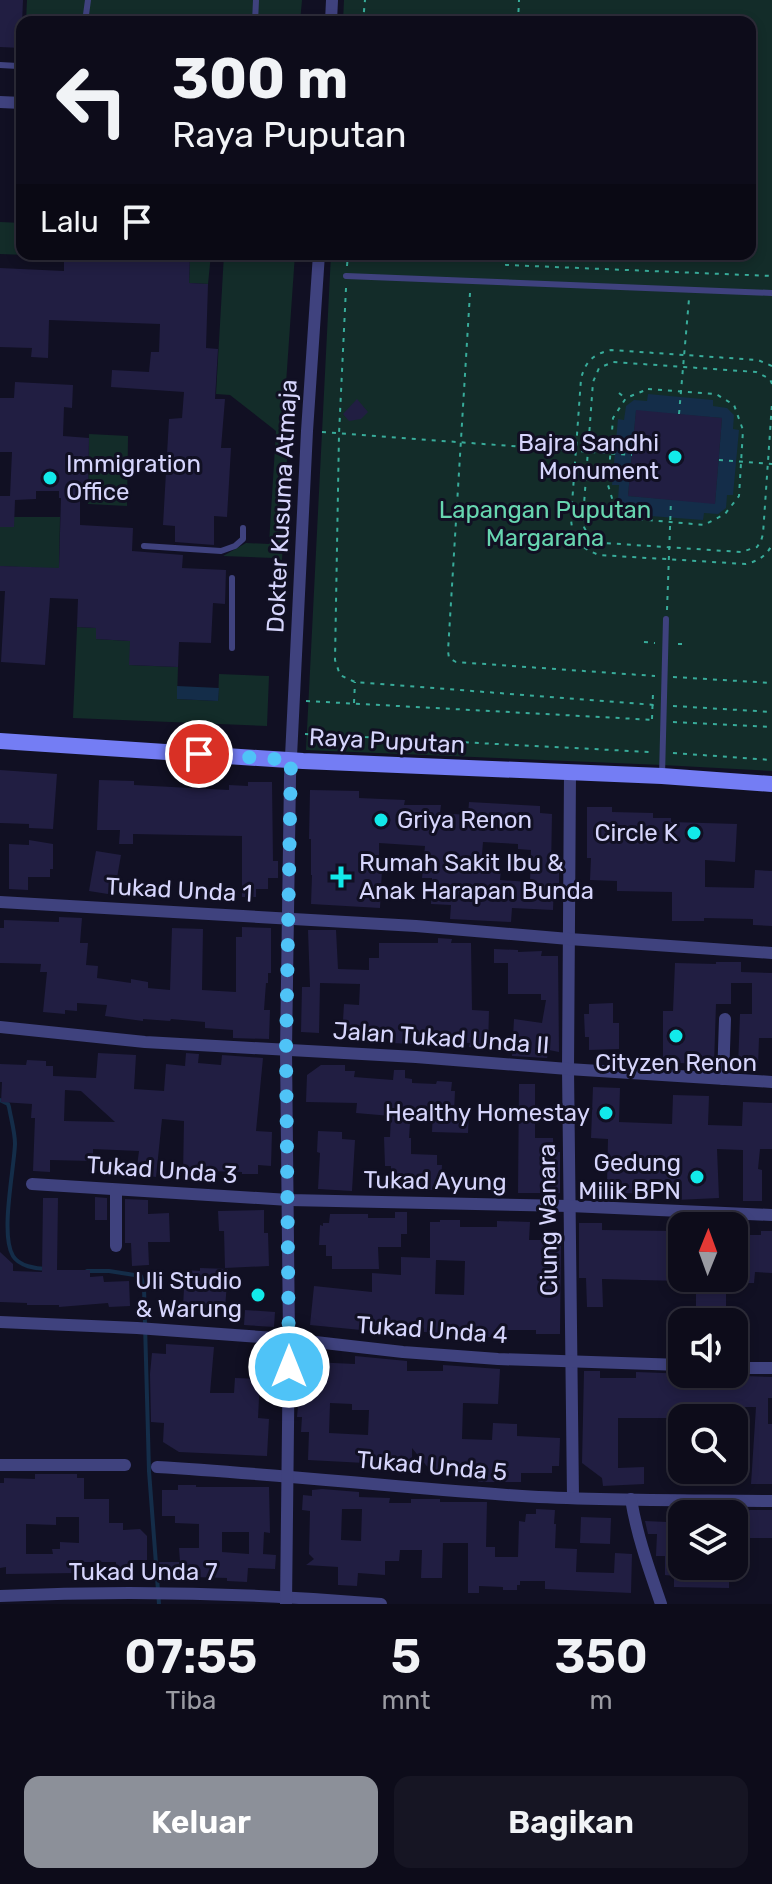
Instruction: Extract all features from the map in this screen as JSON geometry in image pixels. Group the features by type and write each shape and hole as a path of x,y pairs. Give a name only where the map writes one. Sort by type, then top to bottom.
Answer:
{"main road":[{"name":"Raya Puputan","path":"0,741 291,760 662,776 772,784"}],"street":[{"name":"Dokter Kusuma Atmaja","path":"286,1600 289,1200 286,1050 291,760 319,260"},
{"name":"Ciung Wanara","path":"570,773 568,1069 573,1498"},
{"name":"Tukad Unda 1","path":"0,902 416,926 772,953"},
{"path":"723,1079 725,1019"},
{"name":"Jalan Tukad Unda II","path":"4,1027 145,1042 772,1082"},
{"name":"Tukad Unda 3","path":"32,1184 289,1200"},
{"path":"116,1190 116,1246"},
{"name":"Tukad Ayung","path":"289,1200 570,1206 772,1215"},
{"name":"Tukad Unda 4","path":"0,1322 289,1339 498,1359 668,1364"},
{"path":"748,1368 772,1368"},
{"path":"0,1465 125,1465"},
{"name":"Tukad Unda 5","path":"157,1467 460,1492 573,1498"},
{"path":"573,1498 772,1501"},
{"path":"631,1499 642,1551 661,1604"},
{"name":"Tukad Unda 7","path":"0,1596 36,1599 161,1593 381,1604"}],"lane":[{"path":"346,276 772,293"},
{"path":"144,546 221,551 243,539 243,528"},
{"path":"232,578 232,648"},
{"path":"662,776 666,619"}],"path":[{"path":"347,260 339,434 335,660 340,675 355,682 772,712"},
{"path":"506,260 506,265 772,276"},
{"path":"471,281 449,658 456,662 772,683"},
{"path":"679,414 690,290"},
{"path":"772,366 758,360 611,350 590,359 581,379 571,518 577,542 599,555 746,564 764,556 772,545"},
{"path":"772,384 770,379 756,372 613,362 599,368 593,382 583,518 588,535 604,543 741,552 757,547 763,534 772,403"},
{"path":"648,389 716,394 735,404 743,430 739,496 725,514 704,525 637,519 615,508 608,485 613,453 613,418 626,398 648,389"},
{"path":"619,393 626,398"},
{"path":"307,431 632,455"},
{"path":"719,460 770,464"},
{"path":"666,619 671,500"},
{"path":"611,511 615,508"},
{"path":"725,514 730,519"},
{"path":"354,704 355,682"},
{"path":"294,701 772,727"},
{"path":"292,733 772,760"}],"green space":[{"path":"27,0 302,0 301,16 26,16"},
{"name":"Lapangan Puputan Margarana","path":"344,0 772,0 772,771 306,750 331,260 756,260 756,16 343,16"},
{"path":"0,222 16,223 16,255 0,254"},
{"path":"190,260 210,260 208,284 189,283"},
{"path":"224,260 295,260 285,398 290,399 282,560 223,556 246,543 269,544 276,431 230,395 216,394"},
{"path":"89,434 128,436 127,506 88,504"},
{"path":"14,517 60,517 59,569 0,566 0,527"},
{"path":"77,627 96,628 96,639 130,641 130,665 178,667 177,699 218,701 219,674 269,676 267,726 73,718"}],"water":[{"path":"648,394 713,400 713,406 727,408 734,415 733,429 739,430 733,495 727,495 726,508 718,514 704,513 703,520 637,515 638,508 624,506 618,500 619,485 612,485 618,419 624,420 626,406 634,400 647,401","holes":["636,411 722,418 715,503 628,496"]},
{"path":"177,686 219,688 218,701 177,699"}],"building":[{"path":"0,0 23,0 22,16 16,16 16,48 0,47"},
{"path":"64,260 190,260 189,283 208,284 206,348 218,349 215,399 225,399 221,448 231,448 227,517 214,516 214,545 175,542 175,526 163,525 169,419 182,418 184,392 111,387 112,370 149,372 151,352 159,352 160,324 49,320 48,358 31,357 32,348 0,347 0,268 64,271"},
{"path":"15,382 73,385 72,408 64,407 63,436 89,438 88,499 80,498 80,525 133,528 132,551 183,555 182,568 226,570 225,604 213,603 211,643 179,642 178,667 129,665 130,641 96,639 96,628 77,627 78,599 50,598 45,665 1,662 5,591 0,591 0,566 59,568 59,491 36,491 36,499 15,500 14,527 0,527 0,496 10,496 12,452 0,452 0,398 14,398"},
{"path":"357,399 368,412 361,419 349,421 343,414"},
{"name":"Bajra Sandhi Monument","path":"636,410 722,418 715,504 628,496"},
{"path":"0,770 57,774 53,829 0,823"},
{"path":"99,780 229,790 229,785 272,782 273,861 278,861 278,878 268,878 268,889 256,889 256,897 242,897 242,836 133,834 133,844 119,844 120,830 97,830"},
{"path":"310,790 359,791 359,798 405,800 404,805 441,805 440,813 468,815 469,802 540,806 540,813 552,814 551,870 559,870 559,883 554,883 553,910 512,908 511,922 450,919 451,905 431,904 432,878 422,878 425,846 379,843 379,869 382,869 380,908 311,904","holes":["483,842 518,844 518,849 531,850 530,882 500,880 501,869 481,867"]},
{"path":"587,807 612,807 612,812 653,813 653,818 671,818 671,822 737,824 735,862 705,860 705,887 754,888 755,870 772,871 772,926 753,925 753,919 672,921 672,892 617,891 617,881 590,880"},
{"path":"29,840 53,844 50,877 28,877 28,890 9,889 9,844 29,845"},
{"path":"96,851 121,855 114,895 89,891"},
{"path":"59,917 82,918 80,943 88,943 86,965 98,966 97,978 131,983 131,979 148,982 148,988 170,990 172,928 203,929 202,990 236,992 236,937 242,937 242,927 271,928 271,973 268,973 266,983 264,1010 270,1010 269,1039 233,1038 233,1030 205,1028 205,1022 171,1019 143,1021 105,1016 107,1005 77,1003 77,1011 65,1010 65,1014 43,1012 47,972 40,972 41,964 0,963 0,928 4,928 4,920 59,922"},
{"path":"308,930 336,930 338,969 369,970 369,958 379,958 379,943 438,943 438,938 452,939 451,943 471,943 472,1010 489,1011 488,1047 469,1047 470,1043 412,1041 412,1044 392,1043 392,1039 342,1037 344,1004 359,1005 360,984 320,983 319,1033 301,1032 302,987 310,987"},
{"path":"494,949 542,951 541,956 558,956 559,1052 549,1050 547,1058 512,1056 514,1019 542,1023 546,1000 541,1000 541,994 508,994 508,963 494,963"},
{"path":"741,962 741,972 772,973 772,1038 759,1038 758,1067 738,1067 740,1014 752,1014 752,983 731,983 731,1004 716,1004 714,1065 663,1062 663,1011 673,1011 675,963"},
{"path":"613,1003 613,1023 619,1023 619,1049 589,1050 584,1014 589,1014 589,1004"},
{"path":"98,1053 136,1055 134,1089 164,1091 166,1064 185,1066 186,1053 199,1054 198,1063 221,1065 222,1055 263,1058 256,1131 272,1132 271,1166 258,1165 258,1174 206,1171 206,1174 183,1174 184,1121 162,1119 156,1177 136,1174 139,1151 93,1149 93,1161 50,1160 50,1172 33,1171 35,1118 31,1118 32,1104 1,1102 0,1064 26,1065 27,1060 46,1061 46,1066 53,1066 53,1076 96,1078","holes":["65,1090 81,1091 115,1122 64,1121"]},
{"path":"321,1065 345,1065 345,1071 355,1071 354,1077 393,1080 394,1070 405,1070 405,1078 412,1079 412,1083 452,1082 451,1091 455,1091 454,1113 469,1113 468,1133 432,1132 433,1110 411,1109 411,1154 437,1155 437,1165 442,1165 441,1182 435,1181 435,1190 421,1190 421,1180 414,1180 414,1174 391,1174 391,1166 385,1166 384,1137 390,1137 391,1116 356,1113 357,1103 306,1102 307,1075"},
{"path":"519,1084 535,1084 535,1138 553,1138 553,1152 560,1152 560,1193 518,1193"},
{"path":"593,1087 620,1088 619,1122 672,1124 673,1095 709,1096 708,1125 742,1126 743,1102 772,1103 772,1149 760,1149 758,1169 762,1170 762,1201 743,1201 743,1150 717,1149 719,1198 676,1200 676,1194 613,1193 613,1184 607,1184 608,1139 591,1138"},
{"path":"318,1131 342,1132 342,1139 355,1140 352,1191 318,1189"},
{"path":"95,1197 107,1198 107,1220 95,1220"},
{"path":"43,1198 58,1198 57,1270 90,1270 90,1277 103,1276 104,1282 129,1281 130,1306 109,1307 108,1303 59,1307 0,1302 0,1252 13,1264 13,1271 42,1272"},
{"path":"125,1199 148,1200 148,1214 169,1213 170,1242 148,1242 149,1265 132,1266 131,1243 125,1243"},
{"path":"264,1210 269,1266 225,1268 224,1231 219,1231 218,1211"},
{"path":"395,1212 407,1212 407,1234 401,1234 401,1247 378,1247 379,1269 332,1269 332,1256 326,1256 326,1245 319,1245 320,1225 329,1223 330,1214 395,1218"},
{"path":"460,1220 460,1227 497,1227 497,1221 530,1222 529,1240 561,1240 560,1334 506,1330 506,1337 483,1337 483,1340 466,1339 466,1329 445,1329 445,1333 424,1332 421,1326 361,1325 361,1330 310,1325 314,1286 372,1292 372,1273 401,1275 401,1257 430,1258 430,1222","holes":["436,1260 465,1261 464,1295 435,1294"]},
{"path":"579,1223 602,1223 602,1230 668,1231 668,1281 602,1279 603,1307 587,1307 586,1278 579,1278"},
{"path":"761,1231 772,1231 772,1273 755,1272 754,1283 748,1283 748,1235 761,1235"},
{"path":"200,1268 228,1269 225,1309 183,1307 185,1270 200,1271"},
{"path":"696,1292 726,1292 726,1308 696,1308"},
{"path":"245,1310 275,1312 274,1327 244,1325"},
{"path":"166,1344 214,1347 210,1393 234,1393 235,1378 260,1379 258,1418 269,1419 267,1456 179,1452 163,1442 164,1423 151,1422 150,1374 152,1353 166,1354"},
{"path":"355,1356 407,1361 407,1371 443,1371 443,1365 500,1369 498,1404 463,1403 462,1439 492,1440 493,1423 517,1424 517,1436 560,1438 559,1466 552,1466 552,1473 521,1473 521,1482 478,1482 479,1470 430,1470 412,1448 412,1469 308,1460 309,1432 301,1432 302,1417 297,1417 298,1406 303,1406 305,1374 311,1375 312,1362 355,1364","holes":["330,1403 352,1404 352,1410 369,1410 368,1435 329,1433"]},
{"path":"584,1371 600,1371 600,1378 636,1378 636,1372 668,1373 668,1388 748,1388 748,1376 772,1377 768,1424 772,1424 772,1484 751,1484 756,1407 748,1407 748,1404 668,1404 668,1418 618,1418 618,1468 644,1467 644,1484 603,1486 602,1478 582,1463"},
{"path":"35,1474 77,1474 77,1478 84,1478 84,1499 109,1499 109,1523 123,1523 123,1530 140,1529 147,1536 147,1560 131,1560 131,1571 116,1571 116,1562 77,1562 77,1573 6,1574 6,1567 0,1568 0,1483 4,1483 4,1478 35,1479","holes":["56,1517 79,1517 79,1543 60,1542 60,1549 52,1549 53,1554 26,1554 26,1524 56,1525"]},
{"path":"178,1485 269,1487 270,1533 264,1532 263,1554 276,1555 275,1569 248,1568 247,1582 193,1577 160,1581 159,1562 180,1562 179,1548 199,1548 199,1524 175,1523 175,1516 162,1516 162,1490 178,1490","holes":["222,1532 249,1532 249,1554 222,1552"]},
{"path":"312,1490 359,1492 359,1497 390,1498 389,1503 411,1503 411,1499 487,1502 486,1547 495,1547 495,1557 518,1557 519,1521 525,1522 526,1514 536,1514 536,1509 555,1510 555,1548 577,1549 576,1572 614,1573 615,1553 632,1554 631,1593 545,1589 545,1581 520,1581 517,1590 479,1586 479,1593 468,1593 468,1543 443,1543 442,1578 421,1578 422,1550 400,1550 399,1561 385,1561 385,1575 358,1573 357,1586 338,1585 338,1567 306,1565 314,1559 309,1554 310,1511 302,1510 303,1495 312,1496","holes":["342,1509 362,1509 361,1541 341,1540"]},
{"path":"748,1510 772,1510 772,1538 748,1538"},
{"path":"667,1513 668,1575 665,1575 665,1556 656,1556 657,1534 648,1534 645,1521 667,1522"},
{"path":"581,1517 611,1518 610,1544 580,1543"},
{"path":"674,1580 729,1580 729,1588 674,1587"}],"waterway":[{"path":"0,1100 8,1104 15,1139 8,1218 9,1246 19,1262 33,1268 47,1269"},
{"path":"87,1271 141,1276 144,1287 149,1471 159,1604"}],"place":[{"name":"Bajra Sandhi Monument","path":"675,457"},
{"name":"Immigration Office","path":"50,478"},
{"name":"Griya Renon","path":"381,820"},
{"name":"Circle K","path":"694,833"},
{"name":"Rumah Sakit Ibu & Anak Harapan Bunda","path":"341,877"},
{"name":"Cityzen Renon","path":"676,1036"},
{"name":"Healthy Homestay","path":"606,1113"},
{"name":"Gedung Milik BPN","path":"697,1177"},
{"name":"Uli Studio & Warung","path":"258,1295"}],"route":[{"path":"199,754 291,760 286,1050 289,1367"}]}
